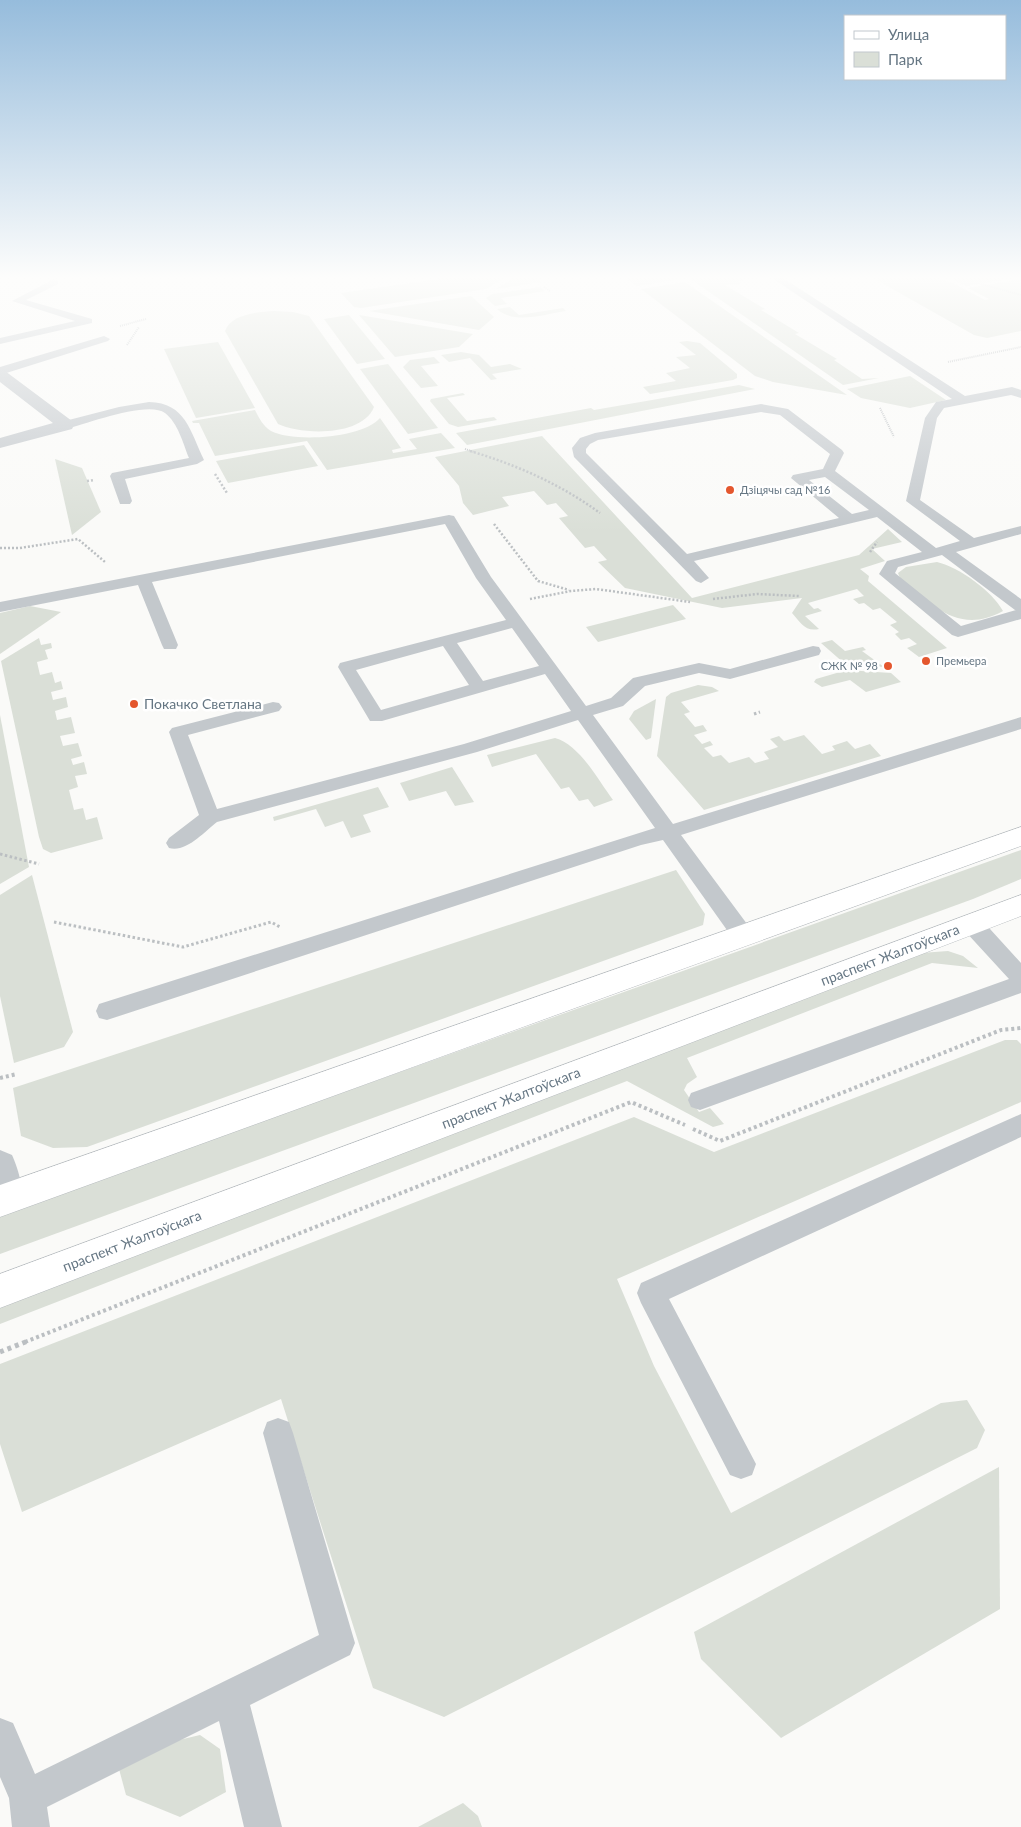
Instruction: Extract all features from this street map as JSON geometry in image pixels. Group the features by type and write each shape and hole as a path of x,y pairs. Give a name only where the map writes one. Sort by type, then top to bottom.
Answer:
{"main road":[{"path":"3,1200 742,934 1021,836"},
{"name":"праспект Жалтоўскага","path":"0,1291 1021,905"}],"street":[{"path":"2,376 66,425"},
{"path":"0,443 66,425"},
{"path":"0,1165 3,1200"}],"lane":[{"path":"2,376 37,363"},
{"path":"906,363 962,400"},
{"path":"972,543 913,501 931,418 940,405 1018,392"},
{"path":"66,425 135,408 158,405 171,412 197,460 117,476 125,501"},
{"path":"701,578 579,454 579,448 585,441 595,437 751,410 772,409 789,415 837,453 828,472"},
{"path":"848,518 798,478 828,472 880,512 1021,607"},
{"path":"684,560 848,518 880,512"},
{"path":"0,607 449,519 484,578 742,934"},
{"path":"1021,530 892,564 887,574 958,632 1021,614"},
{"path":"143,579 170,645"},
{"path":"516,622 346,667 376,717 549,668"},
{"path":"447,640 479,688"},
{"path":"176,843 210,817 470,748 616,702 639,682 699,668 730,674 813,651"},
{"path":"210,817 178,732 273,707"},
{"path":"107,1011 638,839 668,832 1021,723"},
{"path":"972,924 1021,978"},
{"path":"700,1100 1021,984"},
{"path":"741,1464 651,1292 1021,1126"},
{"path":"0,1736 29,1812 230,1696 338,1643 278,1433"},
{"path":"230,1696 263,1827"}],"path":[{"path":"918,371 942,363"},
{"path":"880,408 894,437"},
{"path":"212,468 227,494"},
{"path":"494,524 538,582 570,591"},
{"path":"0,548 20,548 78,539"},
{"path":"529,600 570,591 596,589 690,602"},
{"path":"754,714 760,712"},
{"path":"0,854 39,864"},
{"path":"0,1352 631,1102 720,1141 1001,1030 1021,1028"},
{"path":"0,1078 18,1074"}],"green space":[{"path":"171,363 230,363 255,408 196,418"},
{"path":"243,363 343,363 374,407 367,417 357,424 330,431 301,430 278,424"},
{"path":"407,363 438,363 421,366 438,386 421,388 403,367"},
{"path":"475,363 487,363 491,367 510,364 522,369 492,374 497,379 491,380"},
{"path":"684,363 724,363 737,374 737,378 650,394 643,387 676,381 666,373 690,368"},
{"path":"738,363 801,363 847,395 773,382 755,376"},
{"path":"812,363 839,363 862,379 879,378 843,385"},
{"path":"388,364 438,428 408,434 360,369"},
{"path":"910,376 946,400 910,408 861,398 847,389"},
{"path":"739,385 755,389 467,445 456,433 591,408 594,410"},
{"path":"463,393 465,395 447,398 467,421 494,417 497,420 458,427 449,424 430,401 431,399"},
{"path":"255,410 266,427 282,435 311,437 344,434 371,425 380,418 401,448 392,450 393,453 417,449 409,439 441,433 455,448 327,470 307,441 215,456 199,423 193,423 192,421"},
{"path":"542,436 692,598 859,555 888,529 902,542 872,549 885,561 860,569 869,576 868,581 947,648 919,657 907,648 917,644 909,638 901,640 895,634 899,632 890,625 897,622 880,608 873,610 864,603 859,604 853,599 864,596 857,589 808,603 814,609 818,608 822,611 805,616 819,629 814,630 804,626 792,613 802,598 722,608 625,588 598,562 607,560 594,546 585,548 559,518 568,516 556,503 547,505 534,491 502,497 509,506 473,515 463,503 459,486 435,457"},
{"path":"304,445 318,466 228,483 216,461"},
{"path":"55,459 82,468 101,512 72,535"},
{"path":"937,562 965,574 983,588 1003,611 988,618 961,619 936,608 901,581 898,573 906,567"},
{"path":"673,605 686,619 598,642 586,627"},
{"path":"30,606 61,612 0,654 0,613"},
{"path":"39,638 41,645 51,643 52,648 45,650 48,659 37,662 40,675 52,672 55,683 61,681 63,689 51,692 53,700 66,697 68,707 55,711 57,720 71,717 75,733 60,736 63,746 78,743 82,756 71,759 73,765 84,762 87,774 75,776 78,787 69,790 74,810 83,808 86,820 97,817 103,839 51,853 43,849 39,837 1,661"},
{"path":"832,640 845,651 863,647 866,650 862,651 884,667 845,664 821,643"},
{"path":"847,670 891,673 901,682 866,692 850,680 822,687 814,682 816,679"},
{"path":"698,685 712,687 719,691 681,702 690,712 684,714 695,727 703,725 707,731 694,735 702,744 710,741 713,745 704,748 713,757 721,755 729,763 749,757 755,763 769,759 764,752 778,747 770,739 779,736 784,741 804,735 822,754 835,750 832,746 847,741 855,749 870,744 881,756 704,810 657,756 666,697 671,693"},
{"path":"656,699 651,738 646,740 629,719 634,711"},
{"path":"0,715 29,867 0,884"},
{"path":"555,738 564,742 580,755 613,800 594,807 588,799 579,801 569,787 561,789 536,754 492,767 487,755"},
{"path":"452,767 474,802 455,806 446,791 409,801 400,783"},
{"path":"378,787 389,807 363,815 371,832 351,838 343,821 325,827 316,809 274,821 273,817"},
{"path":"1021,850 1021,879 973,899 0,1254 0,1215"},
{"path":"676,870 705,914 703,925 87,1147 53,1148 21,1136 13,1088"},
{"path":"32,875 73,1032 64,1047 14,1063 0,996 0,895"},
{"path":"948,951 963,956 978,968 932,963 687,1058 697,1077 687,1084 684,1090 699,1112 710,1108 724,1124 713,1127 627,1081 0,1324 0,1302 921,953"},
{"path":"1005,1040 1017,1040 1021,1044 1021,1102 617,1279 654,1366 731,1513 941,1403 967,1400 985,1430 977,1448 444,1717 373,1688 281,1399 22,1512 0,1444 0,1364 634,1117 714,1152"},
{"path":"999,1467 1000,1609 781,1738 701,1659 694,1632"},
{"path":"200,1735 220,1749 226,1792 180,1817 126,1795 119,1769 162,1744"},
{"path":"463,1803 478,1816 482,1827 418,1827"}],"place":[{"name":"Дзіцячы сад №16","path":"730,490"},
{"name":"Премьера","path":"926,661"},
{"name":"СЖК № 98","path":"888,666"},
{"name":"Покачко Светлана","path":"134,704"}]}
